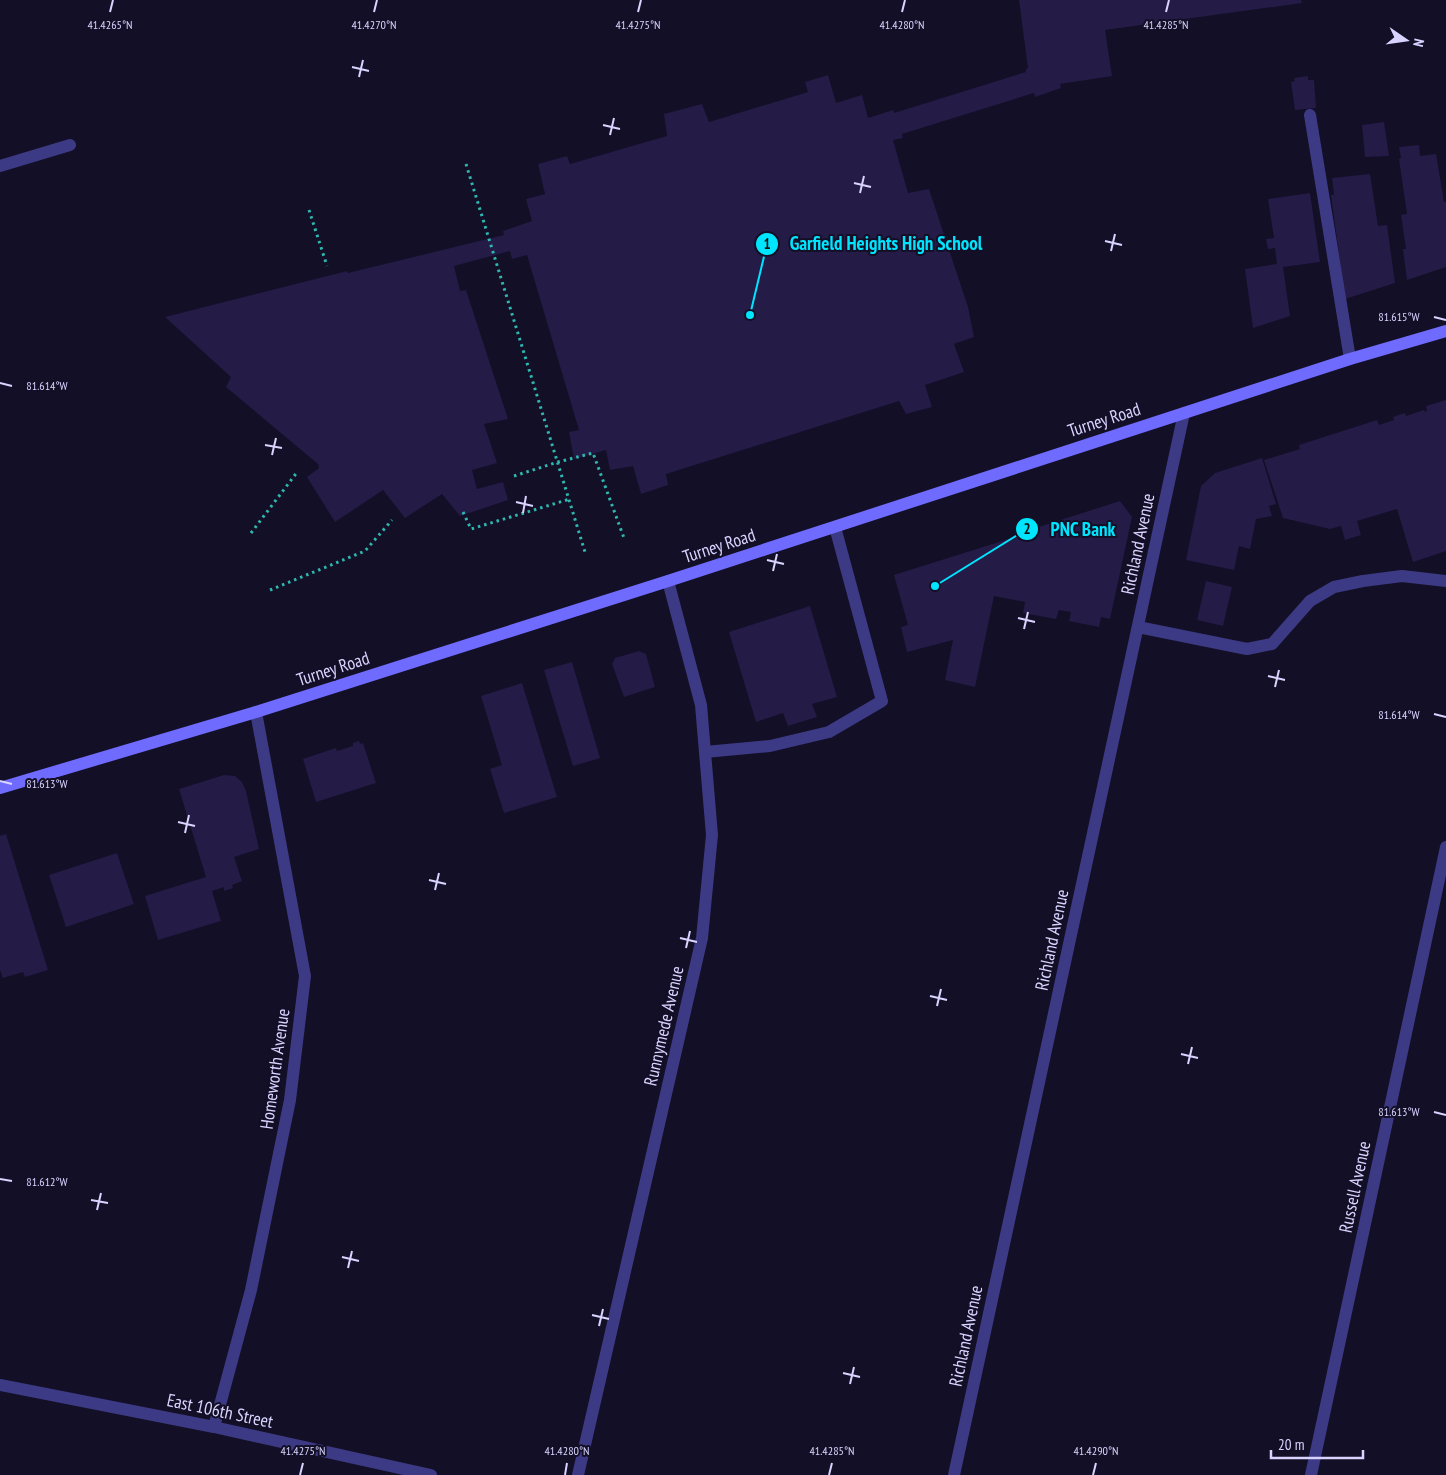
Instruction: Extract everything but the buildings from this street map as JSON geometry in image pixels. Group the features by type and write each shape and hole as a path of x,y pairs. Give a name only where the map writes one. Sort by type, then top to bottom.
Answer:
{"main road":[{"name":"Turney Road","path":"0,788 256,712 668,581 1350,359 1446,330"}],"street":[{"path":"1310,115 1350,359"},
{"path":"0,166 70,145"},
{"name":"Richland Avenue","path":"954,1475 1184,413"},
{"path":"705,752 770,746 829,732 882,701 835,527"},
{"path":"1138,627 1247,649 1272,644 1310,600 1334,587 1402,576 1446,581"},
{"name":"Runnymede Avenue","path":"578,1475 702,938 713,831 701,705 668,581"},
{"name":"Homeworth Avenue","path":"214,1427 251,1290 290,1100 305,976 256,712"},
{"name":"Russell Avenue","path":"1311,1475 1446,847"},
{"name":"East 106th Street","path":"0,1386 214,1427 431,1475"}],"path":[{"path":"466,164 585,552"},
{"path":"309,210 326,266"},
{"path":"514,476 558,462 593,454 624,538"},
{"path":"250,533 298,471"},
{"path":"463,512 471,529 570,499"},
{"path":"270,590 365,551 392,520"}],"place":[{"name":"Garfield Heights High School","path":"750,315"},
{"name":"PNC Bank","path":"935,586"}]}
